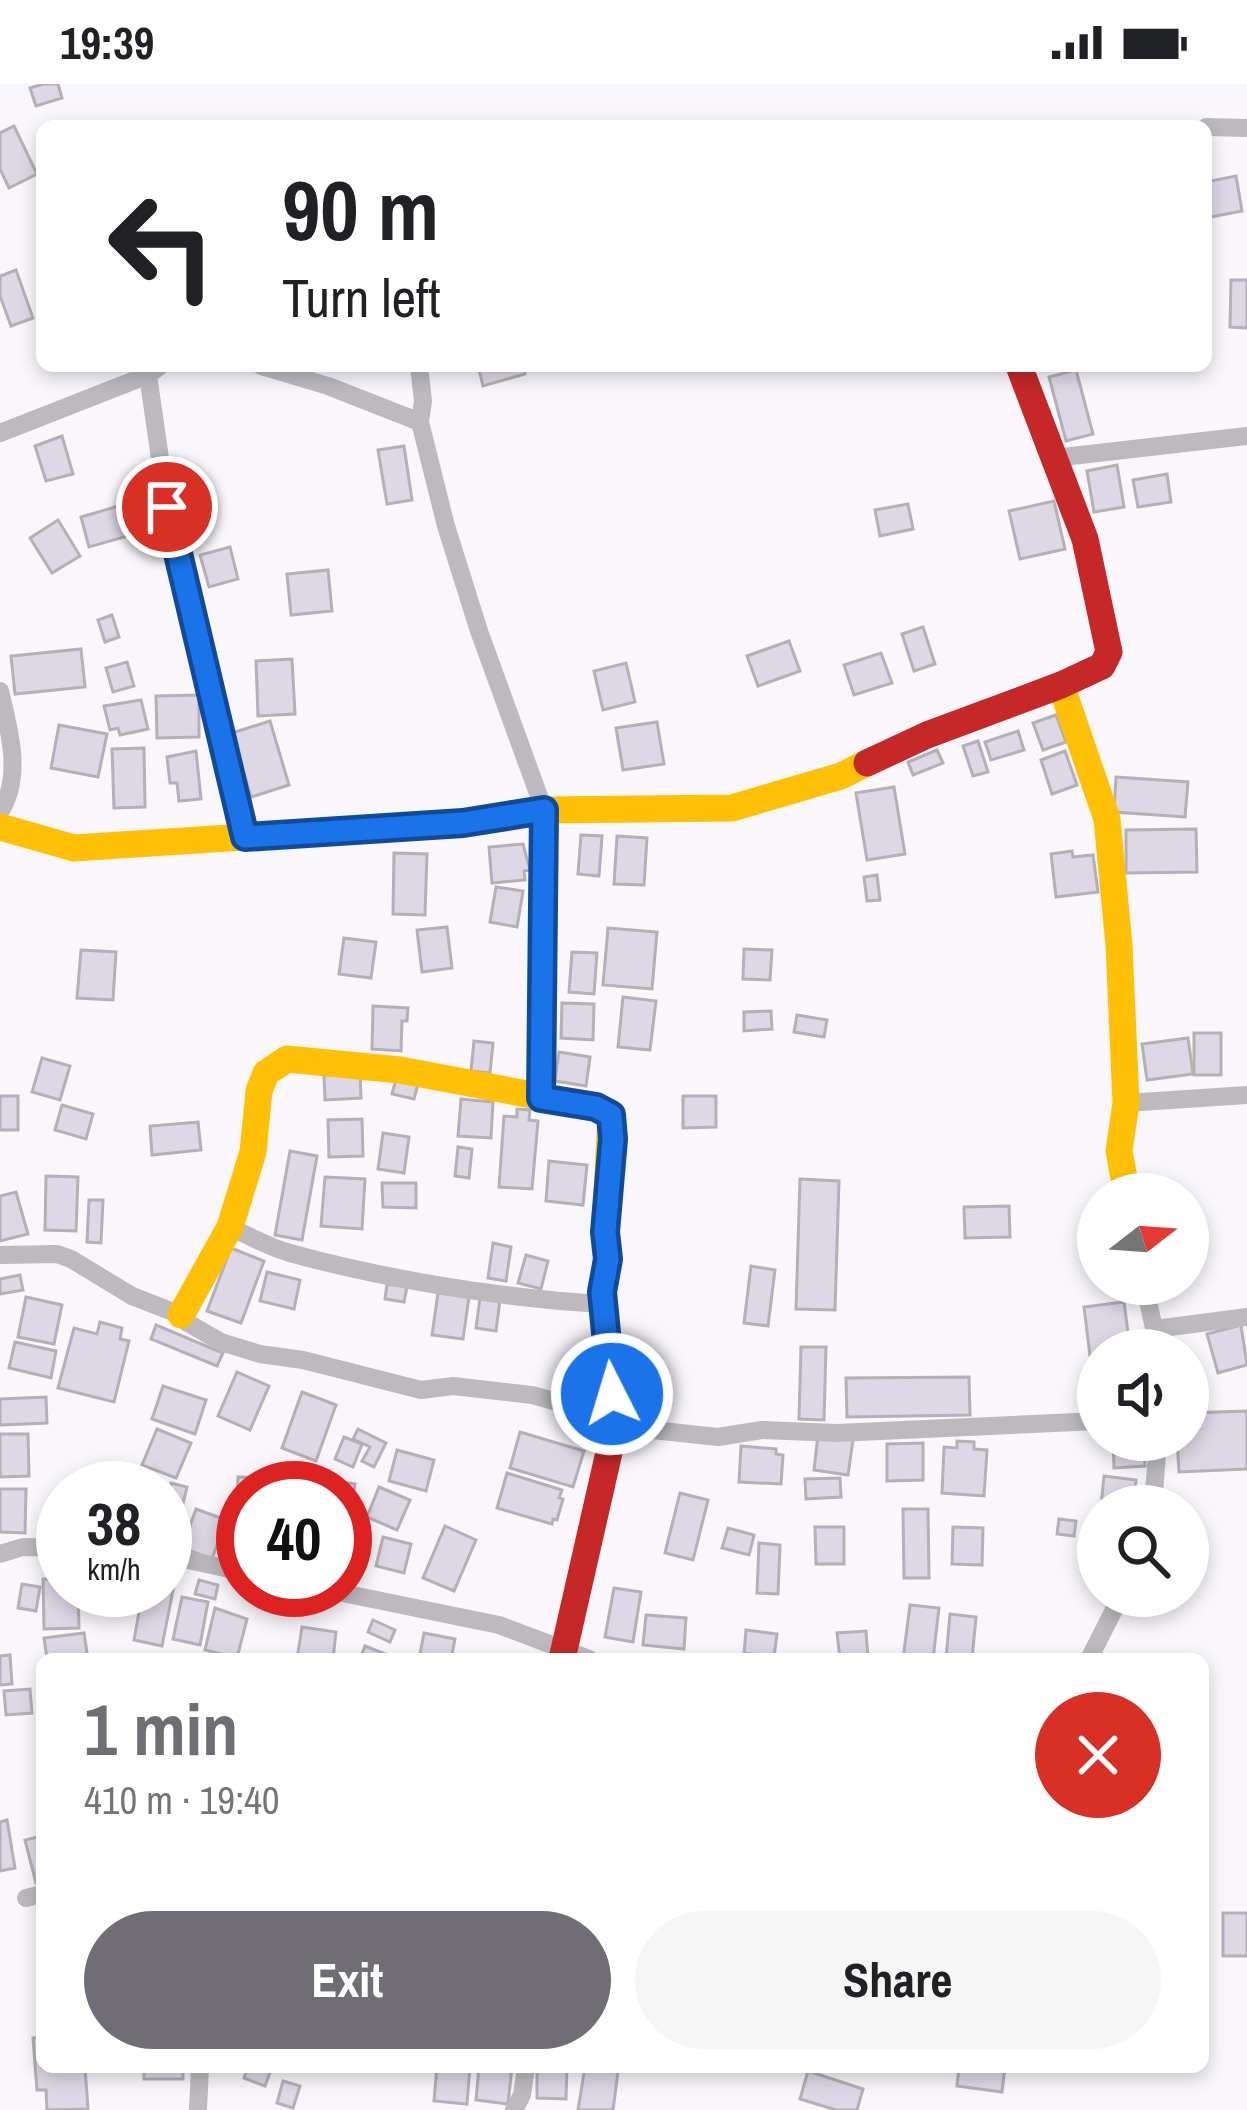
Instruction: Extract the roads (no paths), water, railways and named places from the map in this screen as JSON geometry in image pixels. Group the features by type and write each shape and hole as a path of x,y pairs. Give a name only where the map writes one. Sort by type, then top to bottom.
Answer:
{"street":[{"path":"1212,127 1247,128"},
{"path":"0,433 144,372"},
{"path":"151,372 172,529 245,837"},
{"path":"281,372 420,422"},
{"path":"419,372 420,422 446,526 544,810 541,1098"},
{"path":"0,827 74,848 463,823 544,810 732,808 841,776 927,735 1060,685 1102,666 1109,652 1085,539 1021,372"},
{"path":"1054,458 1247,436"},
{"path":"1060,685 1107,819 1119,944 1126,1103 1119,1151 1123,1173"},
{"path":"0,691 13,748 8,799 0,812"},
{"path":"181,1315 230,1227 253,1152 259,1091 266,1073 287,1059 400,1070 596,1107 611,1115 603,1304 615,1426 573,1653"},
{"path":"1126,1103 1247,1095"},
{"path":"230,1227 286,1252 365,1269 538,1301 603,1304"},
{"path":"0,1255 57,1254 132,1295 181,1315 221,1342 260,1354 421,1390 453,1386 532,1395 579,1408 615,1426 718,1437 762,1430 837,1433 1077,1422"},
{"path":"1149,1305 1155,1329 1247,1317"},
{"path":"0,1554 36,1547"},
{"path":"372,1599 499,1625 565,1653"},
{"path":"1092,1653 1110,1617"},
{"path":"198,2110 200,2073"},
{"path":"514,2110 525,2073"}]}
